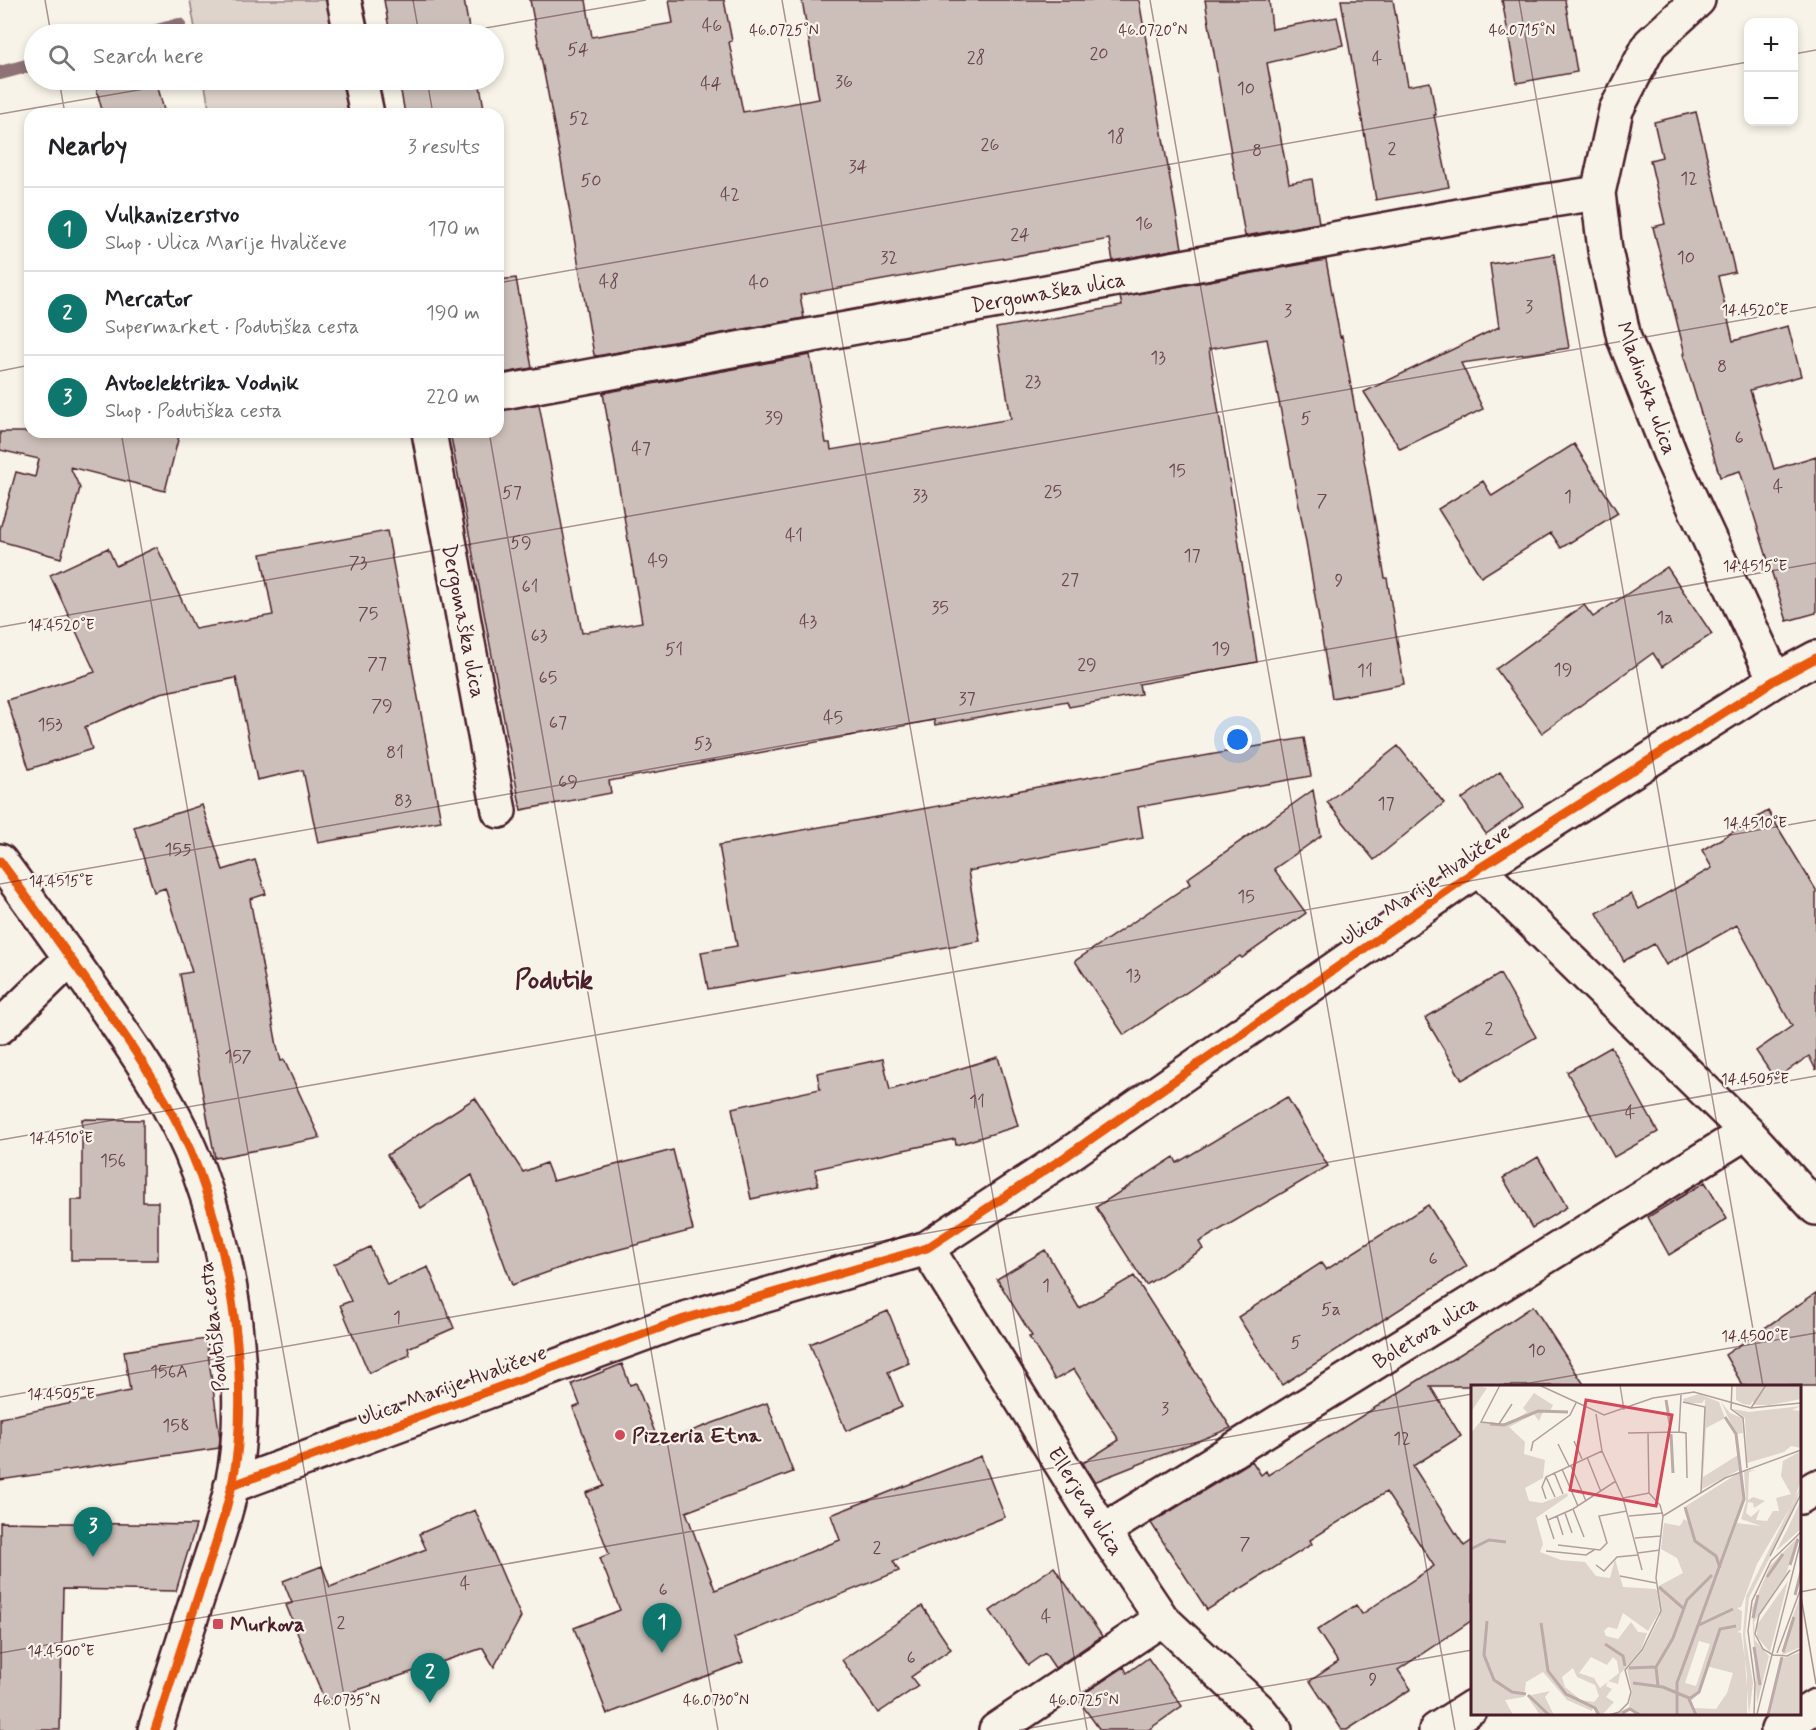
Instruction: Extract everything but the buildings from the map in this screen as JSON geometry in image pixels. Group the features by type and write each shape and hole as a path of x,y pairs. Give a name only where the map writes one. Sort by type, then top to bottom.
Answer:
{"street":[{"path":"344,0 349,24"},
{"name":"Mladinska ulica","path":"1698,0 1650,44 1645,53 1616,110 1598,193 1605,250 1624,338 1672,459 1774,680"},
{"path":"362,90 367,108"},
{"name":"Dergomaška ulica","path":"504,392 1497,209 1598,193"},
{"name":"Dergomaška ulica","path":"430,438 500,811"},
{"name":"Ulica Marije Hvaličeve","path":"231,1486 684,1319 927,1248 1065,1157 1478,869 1774,680 1816,658"},
{"name":"Podutiška cesta","path":"0,861 71,958 153,1078 199,1171 228,1275 236,1329 240,1427 231,1486 155,1730"},
{"path":"1478,869 1747,1132 1816,1208"},
{"path":"0,1027 71,958"},
{"name":"Boletova ulica","path":"1103,1531 1747,1132"},
{"name":"Ellerjeva ulica","path":"927,1248 1103,1531 1162,1619 1260,1711 1275,1730"},
{"path":"1801,1496 1816,1487"},
{"path":"996,1730 1162,1619"},
{"path":"1778,1730 1816,1706"},
{"path":"1436,1730 1471,1708"}],"shaded area":[{"path":"190,0 334,0 339,24 194,24"},
{"path":"206,90 351,90 355,108 209,108"}],"waterway":[{"path":"0,73 24,67"}],"cycle path":[{"path":"231,1486 684,1319 927,1248 1065,1157 1478,869 1775,680 1816,658"},
{"path":"0,861 114,1020 168,1105 199,1172 213,1214 228,1278 235,1322 239,1379 240,1415 235,1468 217,1538 155,1730"}],"place":[{"name":"Pizzeria Etna","path":"620,1435"},
{"name":"Avtoelektrika Vodnik","path":"93,1557"},
{"name":"Murkova","path":"218,1624"},
{"name":"Vulkanizerstvo","path":"662,1653"},
{"name":"Mercator","path":"430,1703"}],"district":[{"name":"Podutik","path":"554,979"}]}
